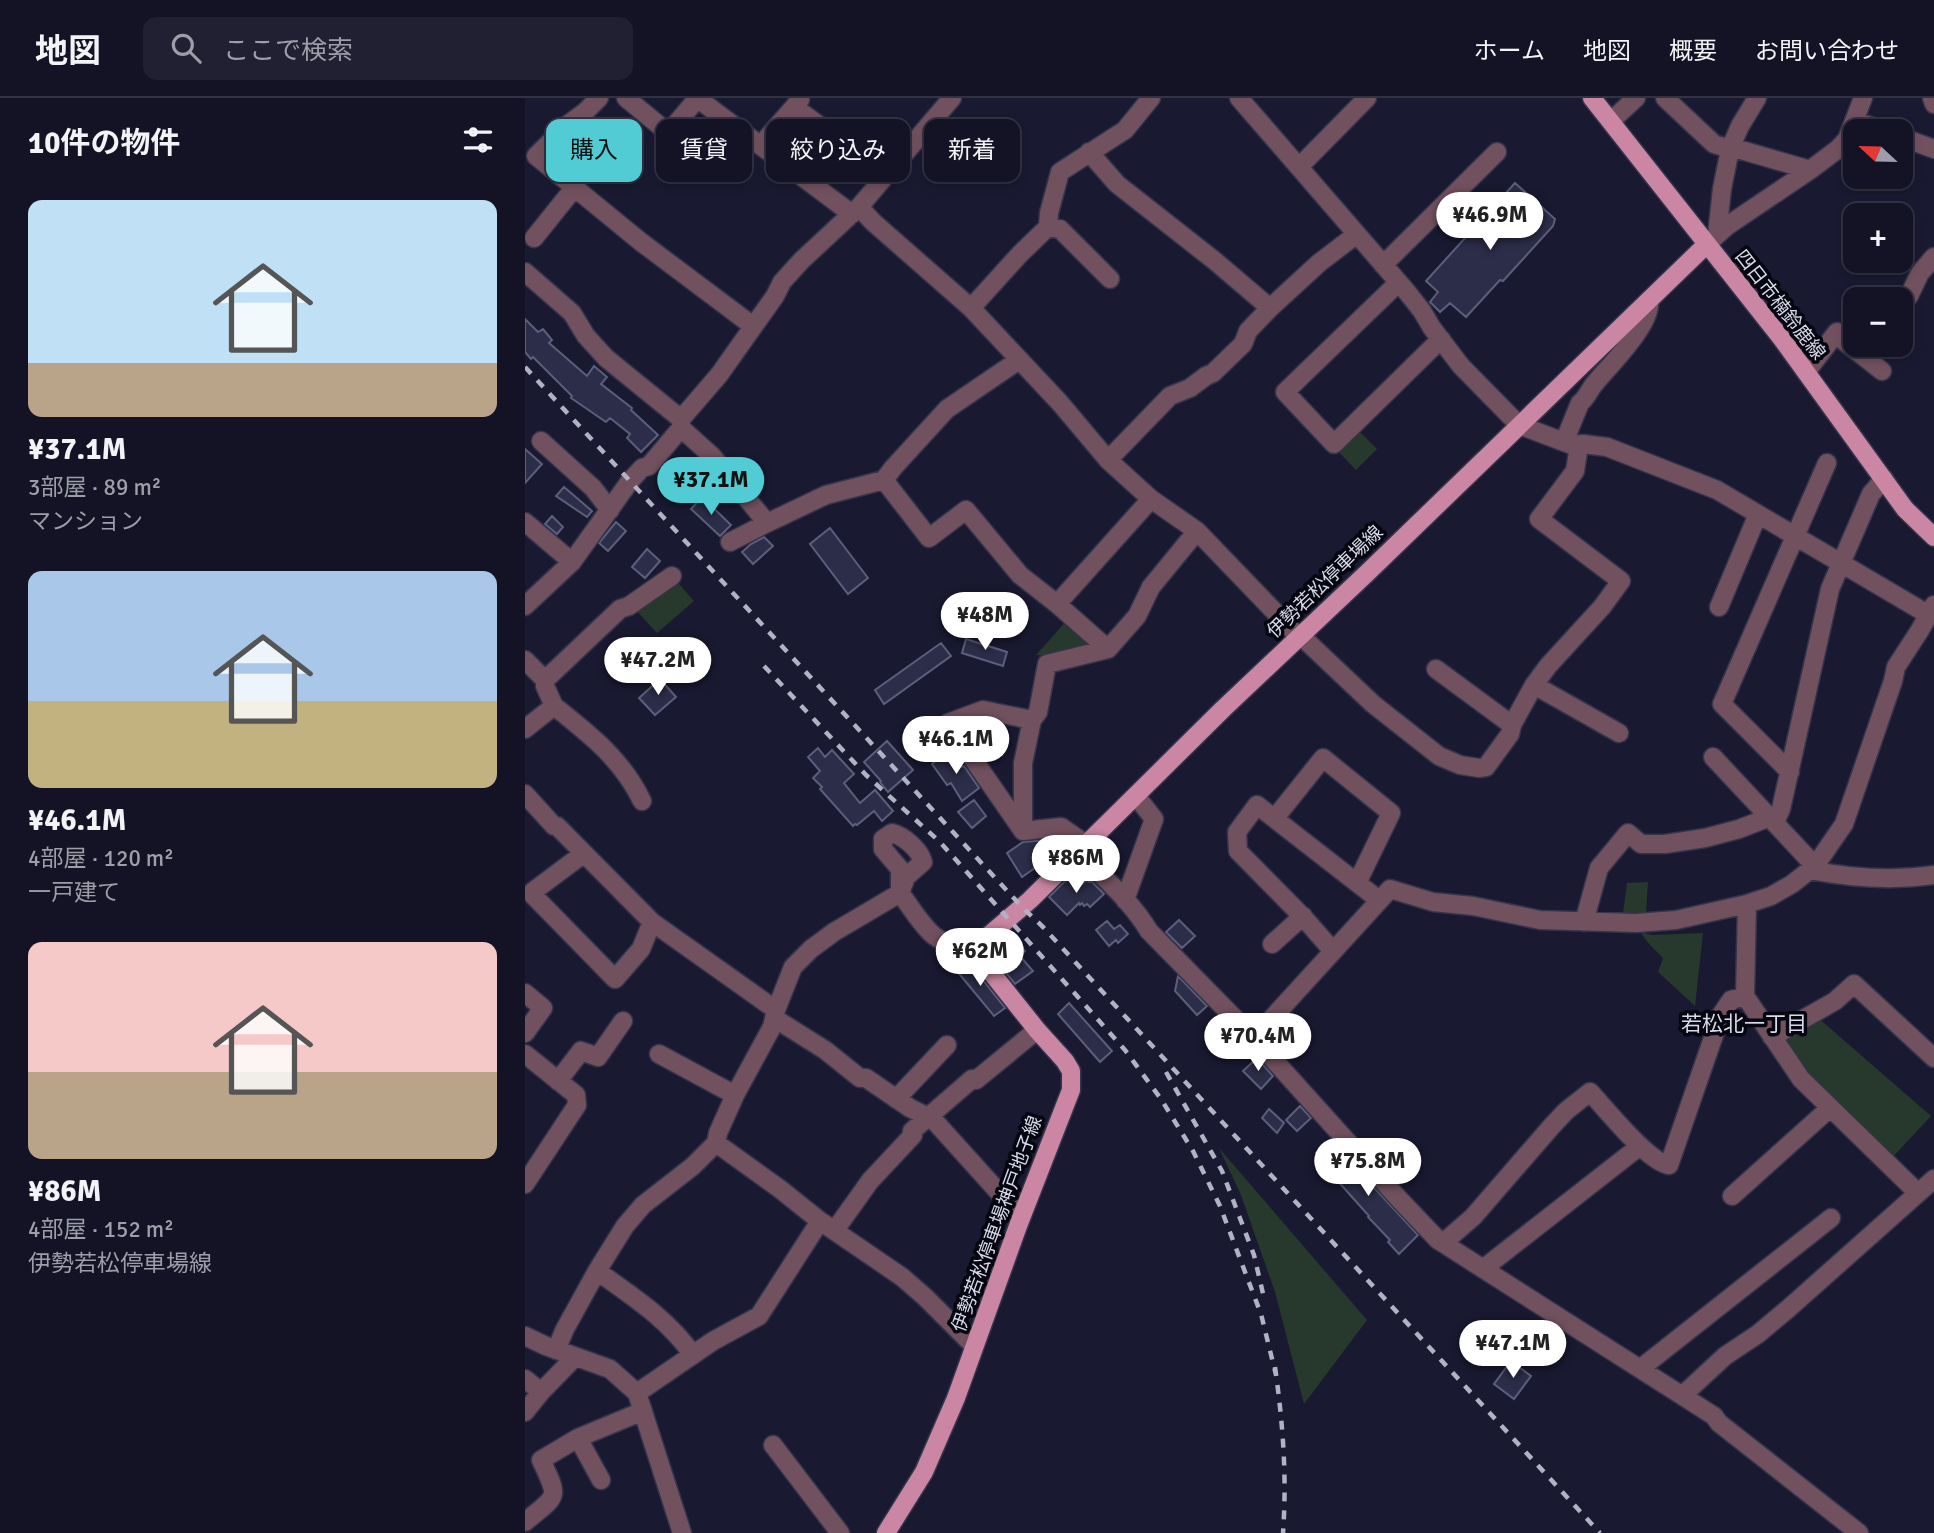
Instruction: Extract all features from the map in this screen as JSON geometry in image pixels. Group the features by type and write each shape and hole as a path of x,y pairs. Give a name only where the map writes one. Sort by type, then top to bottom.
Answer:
{"main road":[{"name":"四日市楠鈴鹿線","path":"1593,98 1712,239 1905,509 1934,537"},
{"name":"伊勢若松停車場線","path":"971,947 979,944 1001,926 1712,239"},
{"name":"伊勢若松停車場神戸地子線","path":"887,1533 925,1472 956,1398 1021,1217 1071,1090 1071,1071 1065,1061 971,947"}],"street":[{"path":"599,98 585,113 566,126 531,162 575,187 641,242 754,326"},
{"path":"626,98 656,123"},
{"path":"680,119 698,98 873,222 971,308 1061,403 1108,460 1151,499 1197,531 1300,636 1373,704 1439,757 1460,765 1486,767 1510,734 1512,725 1534,685 1602,607 1621,581 1539,519 1575,471 1571,443 1580,403 1641,326 1650,306 1649,300"},
{"path":"910,148 952,98"},
{"path":"971,308 1048,227 1060,172 1125,130 1151,98"},
{"path":"1240,98 1422,311 1431,328 1461,366 1519,425 1571,443 1607,447 1717,490 1871,581 1931,610 1896,667 1844,824 1813,868 1793,884 1747,904 1676,920 1636,923 1540,920 1473,906 1433,902 1390,889 1254,1038"},
{"path":"1300,166 1367,98"},
{"path":"1611,121 1636,98"},
{"path":"1665,98 1714,144 1810,170"},
{"path":"1712,239 1730,148 1756,98"},
{"path":"1856,119 1863,98"},
{"path":"1932,98 1934,104"},
{"path":"761,145 798,102 819,119"},
{"path":"1913,141 1934,149"},
{"path":"1712,239 1843,143"},
{"path":"1089,152 1117,184 1215,261 1270,309"},
{"path":"1383,265 1497,152"},
{"path":"528,599 572,562 642,468 649,466 719,375 782,282 881,182"},
{"path":"534,238 575,187"},
{"path":"1048,227 1060,229 1110,279"},
{"path":"1108,460 1170,396 1190,388 1213,373 1243,344 1248,331 1270,309 1319,263 1357,234"},
{"path":"1913,288 1920,273 1934,257"},
{"path":"525,272 572,313 586,336 606,358 681,424 712,456 768,523"},
{"path":"1398,283 1285,393 1334,444 1441,339"},
{"path":"1806,372 1837,332 1843,330"},
{"path":"1864,357 1882,371"},
{"path":"730,542 826,495 884,480 947,409 1019,360"},
{"path":"541,441 593,488 610,510"},
{"path":"1790,772 1722,704 1827,463"},
{"path":"1584,922 1599,868 1628,833 1641,844 1665,844 1705,838 1772,820 1781,809 1830,589 1871,494 1884,479"},
{"path":"884,480 929,538 966,510 1020,575 1108,649"},
{"path":"1057,604 1151,499"},
{"path":"1719,607 1758,514"},
{"path":"525,522 572,562"},
{"path":"1023,831 1023,763 1032,720 1038,712 1047,664 1108,649 1137,616 1151,587 1197,531"},
{"path":"545,680 620,609 629,606 671,576"},
{"path":"525,660 545,680 554,706 602,744 635,786 642,801"},
{"path":"1436,669 1512,725"},
{"path":"1534,685 1619,733"},
{"path":"525,729 554,706"},
{"path":"1023,831 948,723 983,710 1032,720"},
{"path":"1275,818 1323,758 1391,813 1357,883"},
{"path":"1713,758 1813,868 1853,877 1907,879 1934,875"},
{"path":"525,794 554,826 653,922 860,1077 929,1116 1021,1217"},
{"path":"1125,900 1154,819 1136,796"},
{"path":"1333,951 1303,916 1238,851 1237,832 1257,805 1379,900"},
{"path":"1023,831 1061,827 1082,848 1149,931 1254,1038 1399,1199 1443,1243 1714,1416 1719,1423 1859,1533"},
{"path":"583,854 528,891 615,979 641,949 653,922"},
{"path":"556,1350 597,1271 625,1226 643,1205 694,1166 716,1143 735,1095 772,1027 793,967 811,949 834,932 900,893 935,939 947,946 971,947"},
{"path":"1747,904 1745,996 1801,1079 1918,1193"},
{"path":"1272,944 1303,916"},
{"path":"1772,1037 1835,1001 1854,984 1934,1058"},
{"path":"525,993 543,1008 525,1033"},
{"path":"1443,1243 1473,1217 1566,1111 1590,1092 1640,1146 1663,1164 1669,1165 1721,1015 1731,1000 1745,996"},
{"path":"558,1081 582,1051 598,1057 623,1021"},
{"path":"637,1393 713,1341 758,1316 827,1226 913,1135 912,1131 972,1079 976,1080 1037,1030"},
{"path":"896,1099 947,1045"},
{"path":"525,1054 576,1095 577,1105 525,1184"},
{"path":"659,1054 735,1095"},
{"path":"1732,1196 1830,1108"},
{"path":"716,1143 827,1226 902,1277 974,1346"},
{"path":"1483,1268 1640,1146"},
{"path":"1683,1395 1725,1356 1758,1334 1789,1308 1934,1179"},
{"path":"1641,1368 1831,1218"},
{"path":"597,1271 649,1308 683,1340 693,1355"},
{"path":"525,1336 610,1369 637,1393 682,1533"},
{"path":"525,1412 575,1357"},
{"path":"525,1379 541,1392"},
{"path":"541,1460 578,1438 643,1411"},
{"path":"578,1438 601,1480"},
{"path":"773,1445 840,1533"},
{"path":"525,1451 541,1460 554,1486 551,1500 525,1522"}],"green space":[{"path":"1357,429 1377,449 1356,470 1336,449"},
{"path":"673,577 694,601 657,633 633,607"},
{"path":"1068,619 1093,642 1089,649 1060,656 1036,655"},
{"path":"1648,882 1646,913 1623,913 1627,883"},
{"path":"1641,932 1652,935 1703,933 1695,1006 1658,972 1663,958"},
{"path":"1816,1016 1931,1116 1890,1160 1811,1081 1779,1037"},
{"path":"1219,1148 1367,1320 1304,1404 1275,1292 1241,1195"}],"building":[{"path":"1515,183 1555,219 1553,226 1466,317 1450,303 1440,312 1430,302 1438,292 1426,281"},
{"path":"525,319 538,332 543,329 552,340 549,343 587,376 594,366 607,377 601,384 632,408 631,410 658,435 641,452 627,438 630,434 610,418 606,422 571,398 533,357 531,359 525,352"},
{"path":"525,449 542,464 525,483"},
{"path":"564,487 592,511 587,517 556,496"},
{"path":"702,497 731,525 720,536 691,509"},
{"path":"552,516 563,527 557,534 545,524"},
{"path":"616,522 626,531 608,551 599,543"},
{"path":"830,528 868,578 848,594 810,544"},
{"path":"764,537 773,546 753,564 742,552"},
{"path":"647,549 660,561 645,578 632,567"},
{"path":"966,639 1007,652 1003,666 962,653"},
{"path":"941,643 951,656 884,704 875,690"},
{"path":"660,679 676,697 655,715 639,698"},
{"path":"887,741 913,770 888,792 864,762"},
{"path":"818,748 825,757 832,750 854,774 844,783 860,803 875,790 893,811 882,821 874,811 853,826 813,778 820,771 808,757"},
{"path":"951,753 979,788 962,801 951,783 947,785 932,764 942,756 945,759"},
{"path":"974,800 986,816 972,828 958,812"},
{"path":"1058,839 1065,848 1053,856 1054,858 1022,877 1007,853 1023,842"},
{"path":"1071,875 1081,885 1087,880 1091,881 1104,894 1090,907 1079,903 1067,915 1049,897"},
{"path":"1179,920 1195,936 1182,948 1166,932"},
{"path":"1107,921 1114,929 1120,925 1128,934 1118,943 1116,940 1109,946 1096,930"},
{"path":"1010,935 1025,951 1020,956 1033,971 1015,984 990,953"},
{"path":"967,960 1005,1008 994,1016 956,970"},
{"path":"1178,976 1207,1006 1197,1015 1175,991"},
{"path":"1069,1003 1112,1051 1100,1062 1058,1014"},
{"path":"1257,1058 1273,1076 1261,1089 1243,1071"},
{"path":"1300,1106 1311,1118 1297,1131 1286,1120"},
{"path":"1269,1109 1284,1123 1277,1133 1262,1118"},
{"path":"1330,1140 1418,1235 1399,1254 1316,1153"},
{"path":"1511,1361 1531,1376 1514,1399 1494,1384"}],"railway":[{"path":"525,367 1600,1533"},
{"path":"764,666 866,775 940,842 1125,1050 1161,1099 1193,1151 1220,1206 1261,1314 1276,1375"},
{"path":"1166,1072 1222,1171 1254,1255 1264,1298"},
{"path":"1275,1367 1285,1491 1283,1533"}],"district":[{"name":"若松北一丁目","path":"1744,1024"}]}
